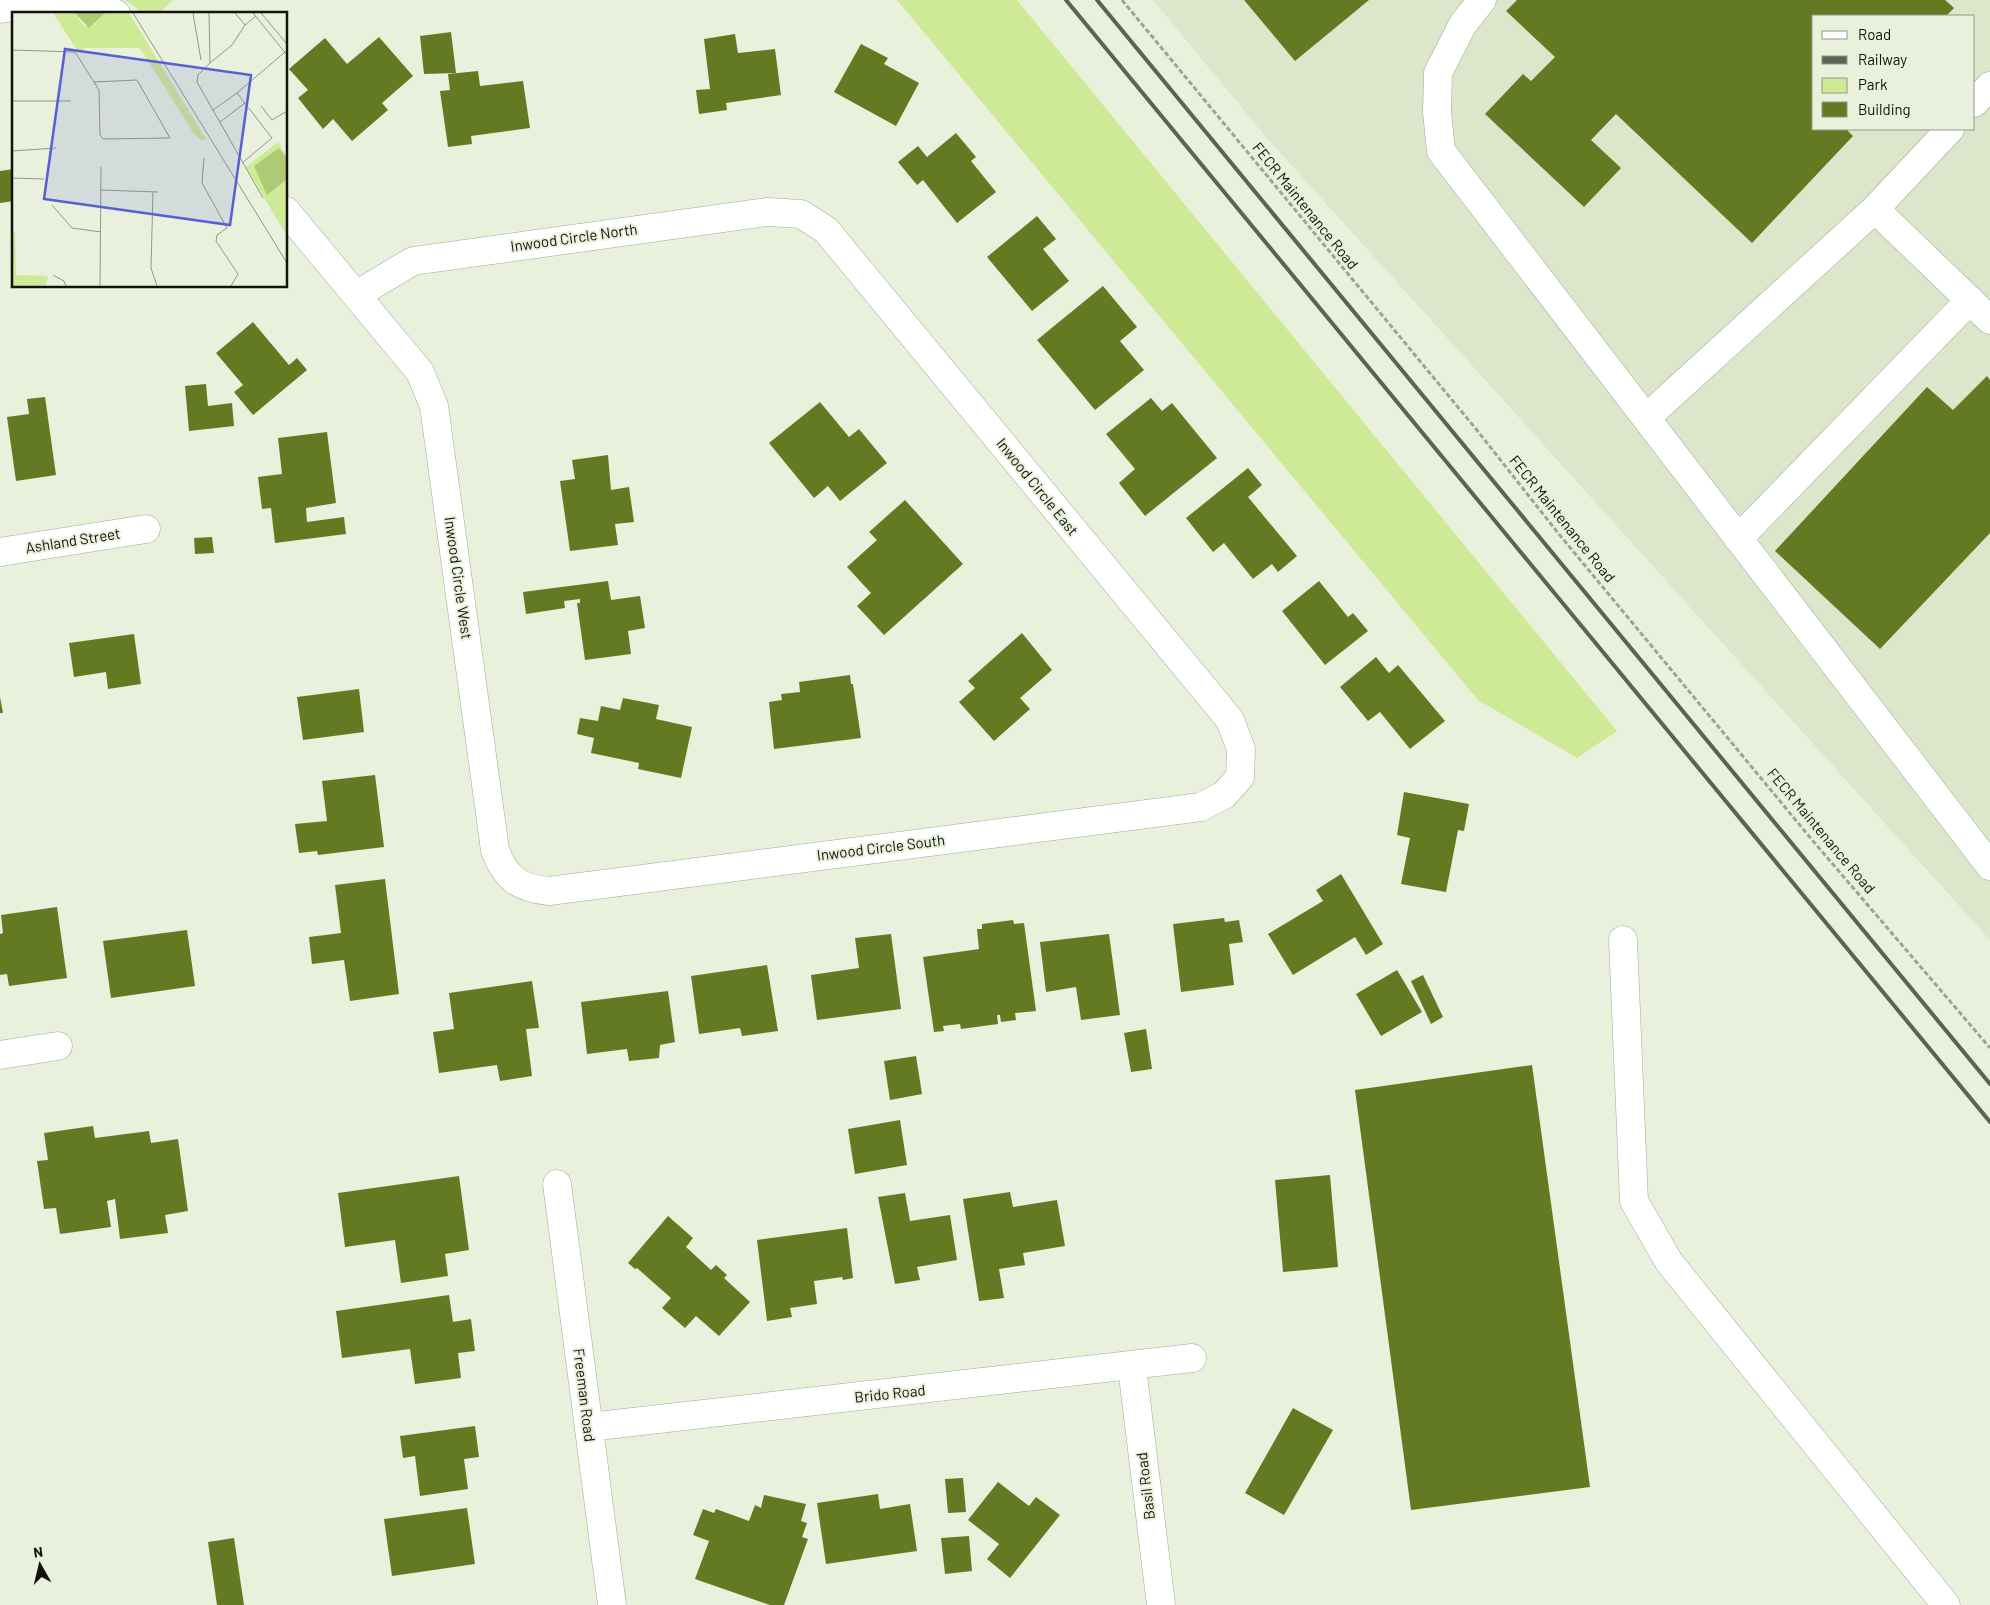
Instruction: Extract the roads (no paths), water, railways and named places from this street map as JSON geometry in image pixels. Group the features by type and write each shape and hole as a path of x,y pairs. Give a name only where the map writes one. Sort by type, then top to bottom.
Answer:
{"street":[{"path":"0,9 61,0 92,3 112,12"},
{"path":"1482,0 1463,24 1438,73 1437,112 1441,151 1990,866"},
{"path":"1975,102 1990,86"},
{"path":"1646,418 1875,209 1949,130"},
{"path":"1875,209 1990,320"},
{"name":"Inwood Circle North","path":"356,295 413,261 767,212 801,214"},
{"name":"Inwood Circle West","path":"288,213 420,372 434,406 495,850 501,867 514,880"},
{"name":"Inwood Circle East","path":"801,214 826,230 1230,720 1241,749 1240,777"},
{"path":"1738,539 1970,300"},
{"name":"Ashland Street","path":"0,552 146,529"},
{"name":"Inwood Circle South","path":"514,880 530,889 550,891 1202,807 1224,795 1240,777"},
{"path":"1624,940 1634,1201 1669,1262 1946,1605"},
{"path":"0,1055 58,1046"},
{"name":"Freeman Road","path":"557,1184 612,1605"},
{"name":"Brido Road","path":"589,1427 1132,1367 1192,1358"},
{"name":"Basil Road","path":"1132,1367 1161,1605"}],"railway":[{"path":"1066,0 1990,1122"},
{"path":"1097,0 1990,1084"}]}
